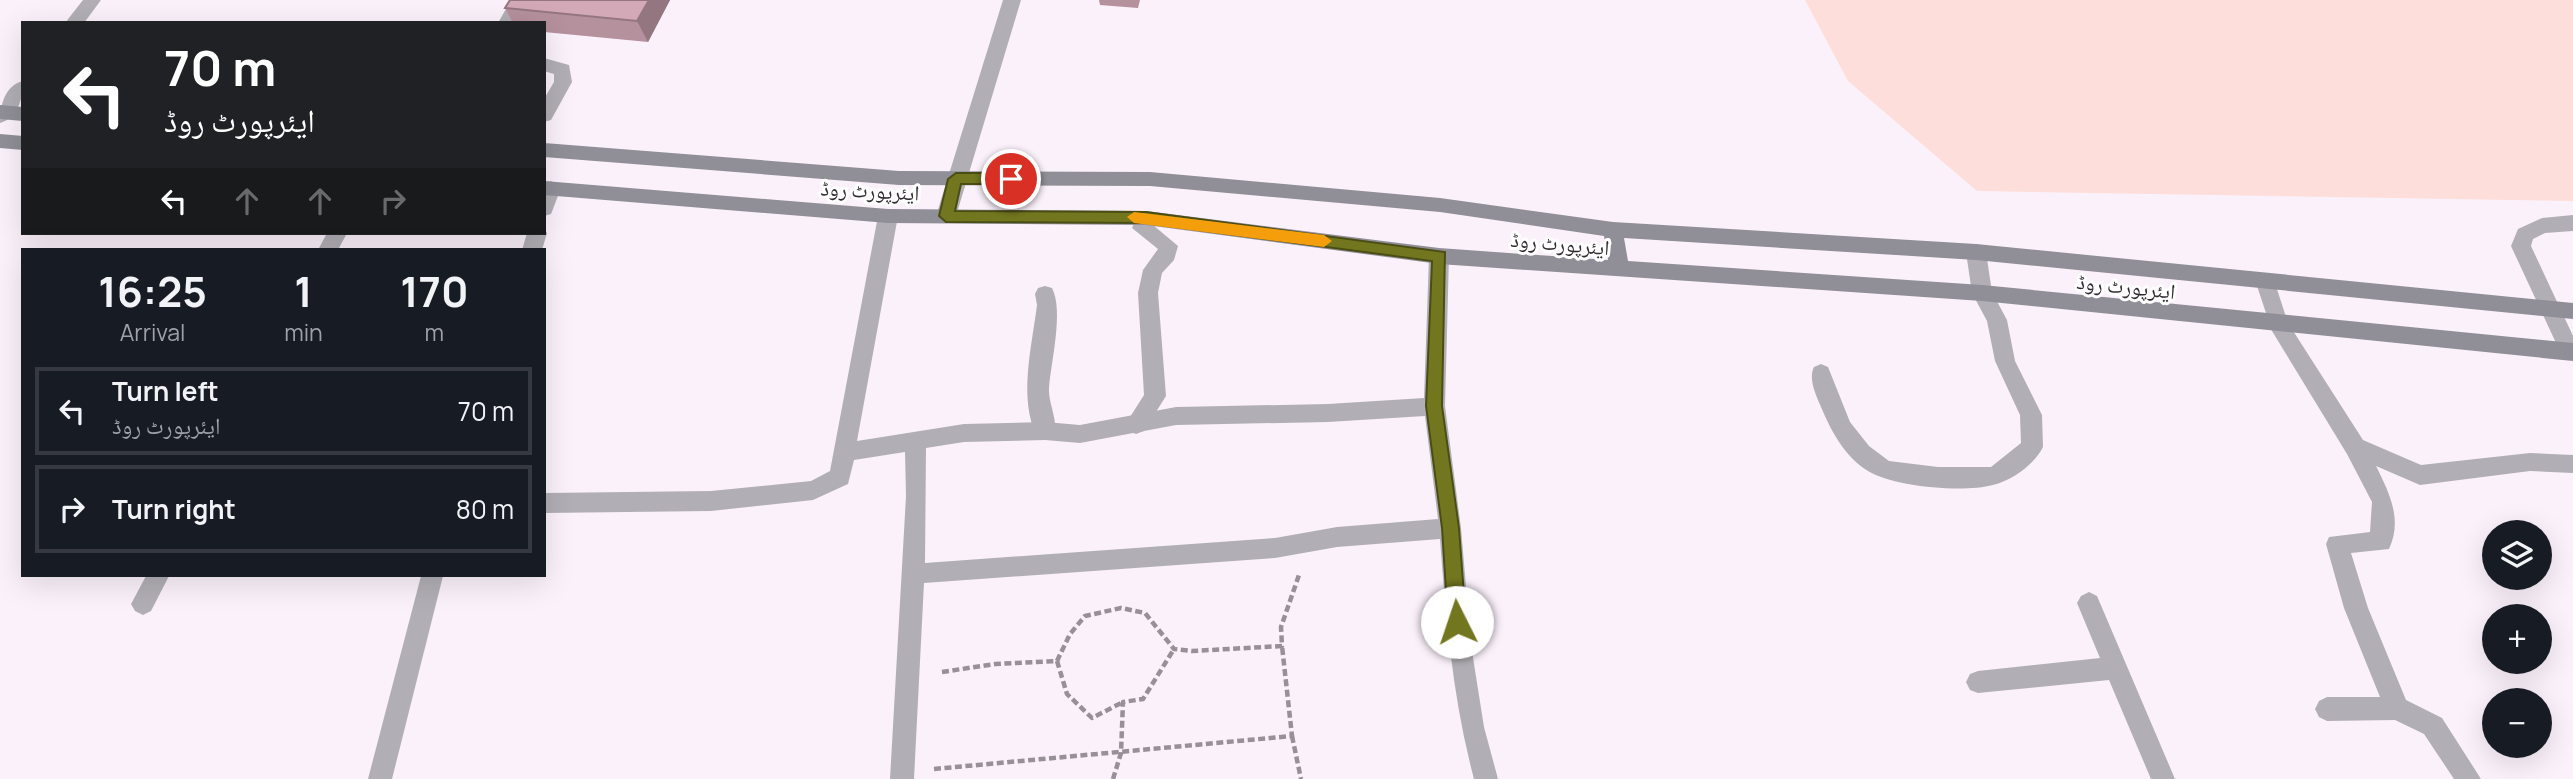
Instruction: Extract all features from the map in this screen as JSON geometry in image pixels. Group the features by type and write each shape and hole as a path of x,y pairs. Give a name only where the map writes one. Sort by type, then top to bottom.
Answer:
{"street":[{"path":"76,21 92,0"},
{"path":"508,21 520,0"},
{"path":"946,216 1013,0"},
{"path":"546,65 563,70 563,82 546,111"},
{"path":"1,113 21,90"},
{"path":"1,113 21,114"},
{"path":"0,141 21,143"},
{"name":"ایئرپورٹ روڈ","path":"546,150 899,178 1164,180 1440,205 1613,230 1976,252 2266,283 2573,311"},
{"name":"ایئرپورٹ روڈ","path":"547,188 888,216 1146,218 1439,256 1982,293 2279,325 2571,352"},
{"path":"546,503 711,501 813,490 840,477 847,452 888,216"},
{"path":"1136,425 1155,396 1148,293 1153,270 1167,254 1168,246 1142,228 1146,218"},
{"path":"2571,352 2521,246 2525,234 2543,226 2573,223"},
{"path":"1613,230 1619,270"},
{"path":"1821,373 1823,392 1834,412 1866,458 1886,470 1994,476 2032,447 2031,415 2005,361 1997,320 1982,293 1976,252"},
{"path":"1439,256 1434,406 1450,528 1459,645 1472,727 1486,779"},
{"path":"2266,283 2279,325 2355,447 2383,502 2381,542 2337,544 2356,608 2397,708"},
{"path":"1045,294 1047,305 1038,393 1045,431"},
{"path":"847,452 964,433 1045,431 1080,434 1176,416 1328,413 1434,406"},
{"path":"902,775 916,496 915,439"},
{"path":"2355,447 2420,475 2530,461 2573,464"},
{"path":"912,574 1275,548 1314,541 1450,528"},
{"path":"143,604 157,577"},
{"path":"380,779 432,577"},
{"path":"2089,603 2163,779"},
{"path":"1978,682 2115,668"},
{"path":"2327,709 2397,708 2433,726 2469,779"}],"path":[{"path":"1301,779 1292,736 1281,627 1289,597 1314,541"},
{"path":"1174,649 1143,699 1123,702 1092,718 1064,694 1058,680 1057,661 1070,634 1085,616 1121,608 1145,613 1174,649 1192,651 1282,646"},
{"path":"906,677 995,664 1057,661"},
{"path":"1113,779 1121,753 1123,702"},
{"path":"902,775 1292,736"}],"shaded area":[{"path":"1805,0 2573,0 2573,201 1977,191 1848,81"}],"building":[{"path":"510,0 649,0 637,21 505,8"}],"slow traffic":[{"path":"1134,217 1324,241"}],"route":[{"path":"1011,179 956,179 946,216 1146,218 1439,256 1434,406 1450,528 1457,622"}]}
